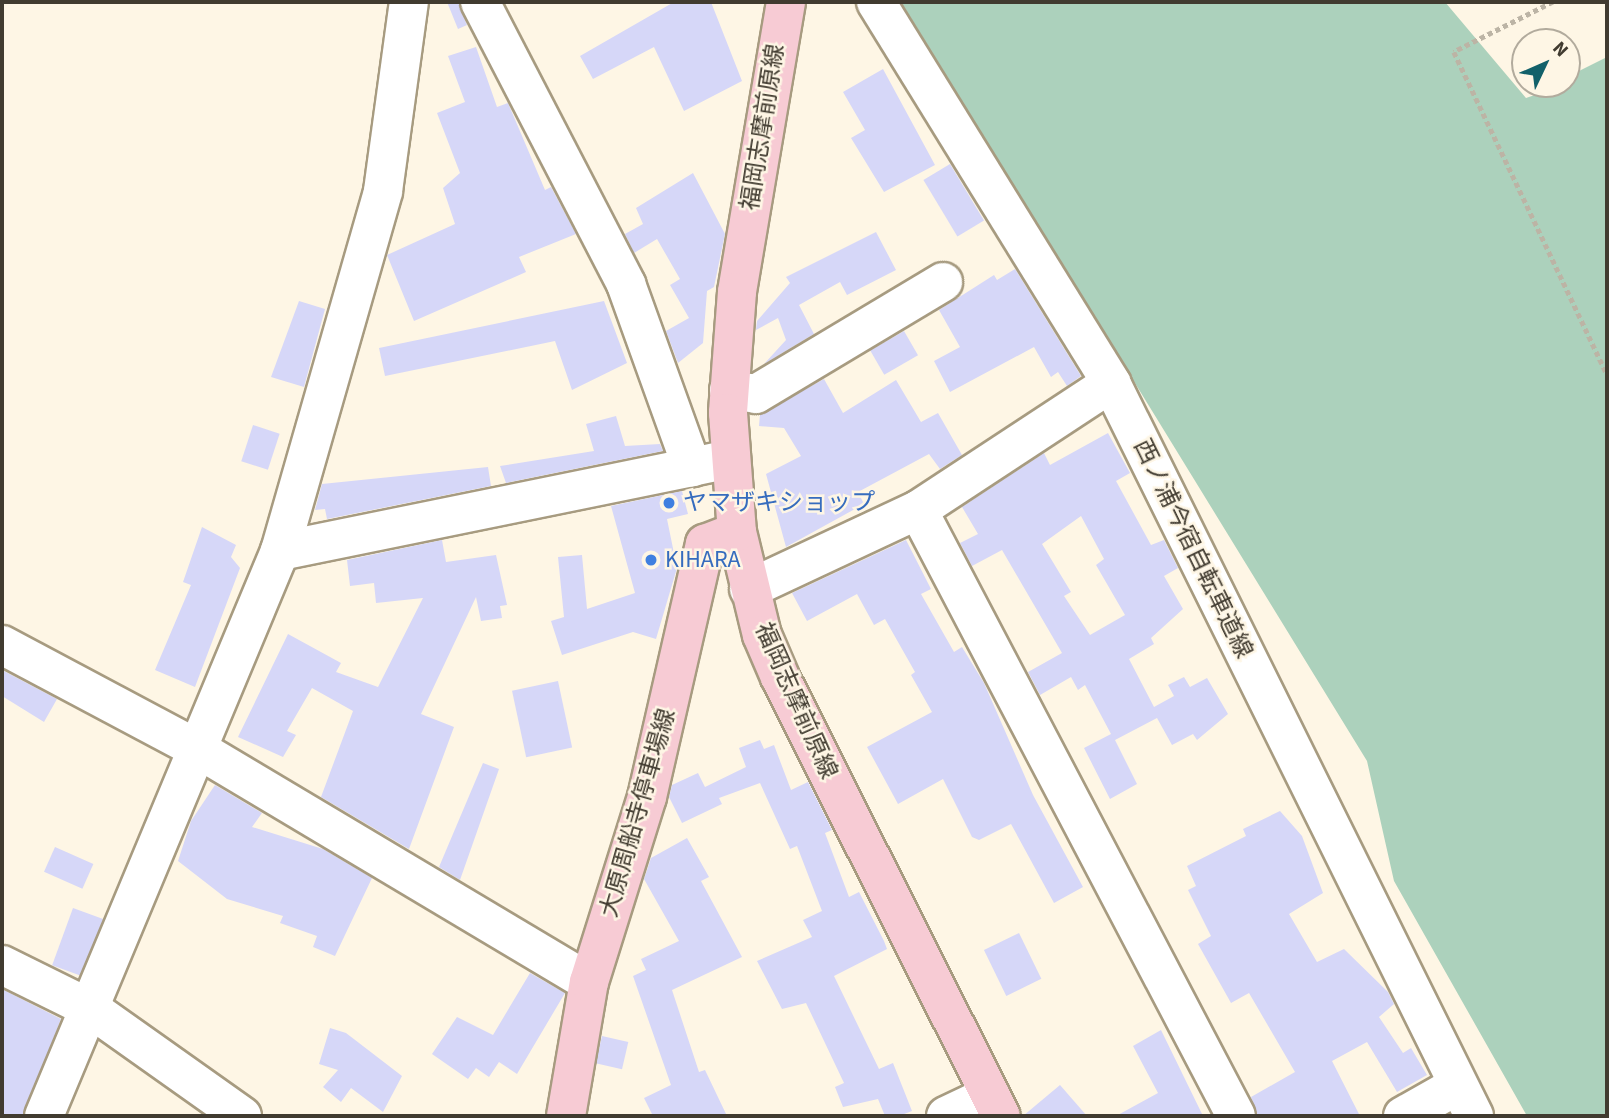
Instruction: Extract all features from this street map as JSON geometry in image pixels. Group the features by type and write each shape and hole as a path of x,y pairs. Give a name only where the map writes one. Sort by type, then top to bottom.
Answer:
{"main road":[{"name":"福岡志摩前原線","path":"786,2 737,292 729,390 730,458 737,532 749,589 780,677 995,1105"},
{"name":"大原周船寺停車場線","path":"566,1116 589,982 647,797 705,544 737,532"}],"street":[{"path":"44,1116 92,1009 196,748 280,551 383,191 409,2"},
{"path":"480,2 626,284 692,467"},
{"name":"西ノ浦今宿自転車道線","path":"876,2 1111,383 1466,1101"},
{"path":"729,390 756,394 943,282"},
{"path":"749,589 918,510 1111,383"},
{"path":"280,551 730,458"},
{"path":"918,510 1236,1116"},
{"path":"2,645 196,748 589,982"},
{"path":"2,965 92,1009 242,1116"},
{"path":"1403,1116 1466,1101"},
{"path":"946,1116 995,1105"}],"path":[{"path":"1553,2 1454,52 1607,374"}],"green space":[{"path":"901,2 1445,2 1511,80 1511,98 1581,98 1581,70 1607,57 1607,1116 1527,1116 1394,881 1367,761"}],"building":[{"path":"447,2 458,2 467,25 458,29"},
{"path":"674,2 711,2 742,81 684,111 654,47 593,79 580,56"},
{"path":"476,47 497,107 508,103 545,190 551,187 576,234 519,257 526,272 414,321 387,255 455,224 443,188 460,173 437,113 465,102 448,56"},
{"path":"883,69 935,165 884,192 851,138 865,130 843,92"},
{"path":"950,164 984,221 957,237 923,180"},
{"path":"693,173 725,234 714,287 707,291 703,343 678,363 666,331 689,318 670,285 680,279 657,239 634,253 625,234 643,224 636,208"},
{"path":"876,232 896,270 847,295 840,282 799,305 814,334 764,364 786,340 778,318 756,330 757,321 790,283 786,277"},
{"path":"1015,269 1081,376 1067,386 1058,372 1051,377 1034,347 950,392 934,361 960,347 939,310 994,275 997,280"},
{"path":"299,301 325,309 304,387 271,377"},
{"path":"604,301 627,363 572,390 555,341 385,376 379,348"},
{"path":"904,331 918,355 884,375 870,350"},
{"path":"824,379 843,413 896,380 921,422 938,413 962,455 940,469 929,454 858,492 864,504 786,547 766,474 801,456 784,428 759,426 760,414"},
{"path":"616,416 625,446 660,444 663,451 506,483 500,466 594,451 586,424"},
{"path":"253,425 280,434 268,470 241,461"},
{"path":"1108,433 1130,473 1116,481 1151,545 1164,540 1178,568 1164,576 1183,609 1151,638 1154,644 1129,659 1154,707 1174,696 1168,685 1184,677 1190,687 1207,678 1228,714 1197,740 1193,734 1172,745 1157,718 1115,740 1137,784 1110,799 1084,748 1111,734 1085,685 1078,690 1071,677 1040,695 1028,672 1062,653 1002,550 972,566 960,543 978,534 962,507 1044,453 1050,465","holes":["1081,516 1104,559 1096,565 1125,615 1090,635 1064,596 1071,592 1042,544"]},
{"path":"488,467 491,486 327,519 325,509 315,510 322,484"},
{"path":"682,491 688,514 667,519 677,568 656,639 633,632 562,655 551,621 564,617 558,557 582,555 587,609 635,593 611,506"},
{"path":"202,527 236,545 231,557 240,568 195,687 155,670 191,585 183,582"},
{"path":"442,540 446,562 496,555 507,605 500,606 502,618 481,621 476,597 421,714 454,727 409,849 321,797 353,711 312,688 287,731 296,735 283,757 238,737 288,634 341,663 336,672 378,687 423,598 376,603 374,583 350,586 347,560"},
{"path":"906,540 931,589 921,594 954,652 962,647 984,683 1033,795 1083,887 1054,903 1011,824 979,840 972,837 943,779 898,804 867,747 932,712 911,675 915,672 885,619 874,625 857,594 807,621 792,593"},
{"path":"2,670 57,699 44,722 2,696"},
{"path":"558,681 572,748 526,757 512,691"},
{"path":"760,740 764,749 774,745 791,790 808,782 832,830 825,833 849,897 859,892 884,941 887,949 834,976 879,1069 893,1063 912,1111 899,1116 885,1116 878,1099 843,1107 835,1087 844,1083 806,1003 782,1009 757,961 812,937 803,920 822,911 797,846 790,849 760,783 719,798 722,804 682,823 669,797 672,785 698,773 705,787 746,767 739,748"},
{"path":"483,763 499,769 460,880 439,867"},
{"path":"215,785 262,813 252,827 323,849 372,878 335,956 313,947 317,936 280,923 283,916 227,899 178,861 191,821"},
{"path":"1280,811 1302,836 1323,893 1289,914 1317,962 1344,949 1388,992 1394,1004 1379,1017 1403,1053 1411,1048 1427,1075 1397,1092 1367,1042 1332,1061 1360,1116 1258,1116 1251,1097 1295,1072 1249,993 1231,1003 1198,944 1211,936 1188,890 1196,886 1187,866 1246,836 1243,829"},
{"path":"687,838 709,877 701,881 742,957 672,990 699,1072 705,1070 727,1116 653,1116 644,1098 671,1085 633,976 646,970 641,959 679,941 644,879 651,858"},
{"path":"55,847 93,864 82,889 44,872"},
{"path":"73,908 103,919 82,976 52,965"},
{"path":"1019,933 1041,979 1006,996 984,950"},
{"path":"530,973 565,993 517,1074 499,1062 489,1077 476,1068 468,1079 432,1054 457,1017 493,1035"},
{"path":"2,989 61,1019 23,1116 2,1116"},
{"path":"330,1028 346,1033 402,1076 383,1112 351,1088 341,1102 323,1087 338,1070 319,1064"},
{"path":"1161,1030 1203,1116 1116,1116 1158,1093 1133,1046"},
{"path":"602,1036 628,1042 622,1069 596,1063"},
{"path":"1060,1085 1087,1116 1023,1116"}],"place":[{"name":"ヤマザキショップ","path":"669,503"},
{"name":"KIHARA","path":"651,560"}]}
